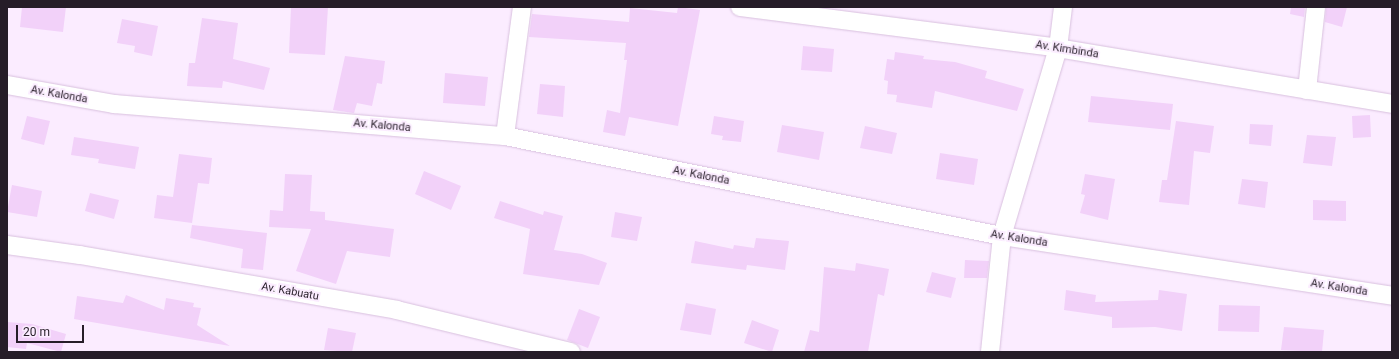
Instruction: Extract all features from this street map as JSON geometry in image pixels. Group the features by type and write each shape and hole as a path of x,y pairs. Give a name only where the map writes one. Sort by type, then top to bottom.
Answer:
{"street":[{"path":"505,136 522,7"},
{"name":"Av. Kimbinda","path":"740,7 1058,48 1392,104"},
{"path":"990,352 1002,236 1058,48 1063,7"},
{"path":"1307,90 1316,7"},
{"name":"Av. Kalonda","path":"7,85 114,104 505,136 1002,236 1392,296"},
{"name":"Av. Kabuatu","path":"7,245 88,256 397,310 571,352"}],"building":[{"path":"22,7 66,7 63,32 20,27"},
{"path":"291,7 328,7 325,55 289,53"},
{"path":"678,7 700,10 678,126 629,117 625,136 603,132 607,110 620,113 627,60 624,60 626,43 529,37 532,14 629,22 630,8 677,13"},
{"path":"1291,7 1305,7 1304,17 1290,14"},
{"path":"1326,7 1347,7 1342,27 1325,22"},
{"path":"202,18 238,23 233,59 270,68 264,90 223,81 222,88 187,86 189,63 195,63"},
{"path":"122,19 158,26 152,56 134,52 135,46 117,43"},
{"path":"803,46 834,49 832,72 801,70"},
{"path":"895,52 924,56 923,59 955,62 987,71 985,78 1024,89 1017,111 935,91 932,108 896,102 897,95 887,94 888,81 884,80 887,59 894,60"},
{"path":"345,56 385,61 382,84 377,83 372,106 357,103 354,113 333,110"},
{"path":"445,73 488,77 485,106 443,103"},
{"path":"540,84 565,86 563,117 537,114"},
{"path":"1091,96 1173,104 1170,130 1088,122"},
{"path":"1370,115 1371,137 1353,138 1352,116"},
{"path":"27,116 50,121 44,145 21,139"},
{"path":"714,116 744,121 741,142 722,140 723,136 711,134"},
{"path":"1176,121 1214,126 1210,153 1194,151 1189,205 1159,202 1162,180 1167,180"},
{"path":"1250,124 1273,125 1271,146 1249,144"},
{"path":"782,125 824,132 819,160 777,152"},
{"path":"865,126 897,133 892,154 860,148"},
{"path":"1307,135 1336,137 1332,166 1303,163"},
{"path":"74,137 139,147 135,169 98,163 99,159 71,155"},
{"path":"940,153 978,159 974,185 936,179"},
{"path":"179,154 212,158 209,184 198,183 192,223 154,218 157,195 173,197"},
{"path":"424,171 461,186 451,210 415,194"},
{"path":"285,174 312,175 310,211 325,212 325,220 394,229 390,257 347,251 336,284 296,271 311,229 269,227 270,210 283,211"},
{"path":"1085,174 1115,179 1108,220 1080,213 1085,195 1081,194"},
{"path":"1242,179 1268,182 1265,208 1238,204"},
{"path":"12,185 42,191 37,217 7,212"},
{"path":"90,193 119,200 114,219 85,211"},
{"path":"1313,200 1346,201 1346,221 1313,220"},
{"path":"500,201 543,215 544,211 563,216 554,250 582,254 607,263 599,285 523,274 530,229 494,218"},
{"path":"615,212 642,217 637,241 611,237"},
{"path":"192,225 267,233 263,270 241,268 243,249 190,238"},
{"path":"756,238 789,241 785,270 747,265 746,270 691,263 695,241 733,249 734,245 754,248"},
{"path":"965,260 989,261 987,278 964,278"},
{"path":"856,263 889,269 884,296 878,294 868,352 804,352 810,330 819,332 824,267 855,271"},
{"path":"932,272 956,278 951,298 926,292"},
{"path":"1066,290 1096,295 1095,302 1158,300 1159,290 1187,294 1182,331 1155,327 1112,328 1112,317 1064,310"},
{"path":"126,295 164,310 166,298 194,303 193,307 201,308 197,325 230,346 74,319 77,296 123,303"},
{"path":"686,303 716,309 711,335 680,330"},
{"path":"1219,305 1260,306 1259,332 1218,331"},
{"path":"579,309 600,317 588,348 567,340"},
{"path":"752,320 779,330 772,352 744,343"},
{"path":"7,322 32,324 66,334 61,352 27,343 26,349 7,347"},
{"path":"1284,327 1324,330 1322,352 1281,350"},
{"path":"328,328 356,333 352,352 324,350"}]}
